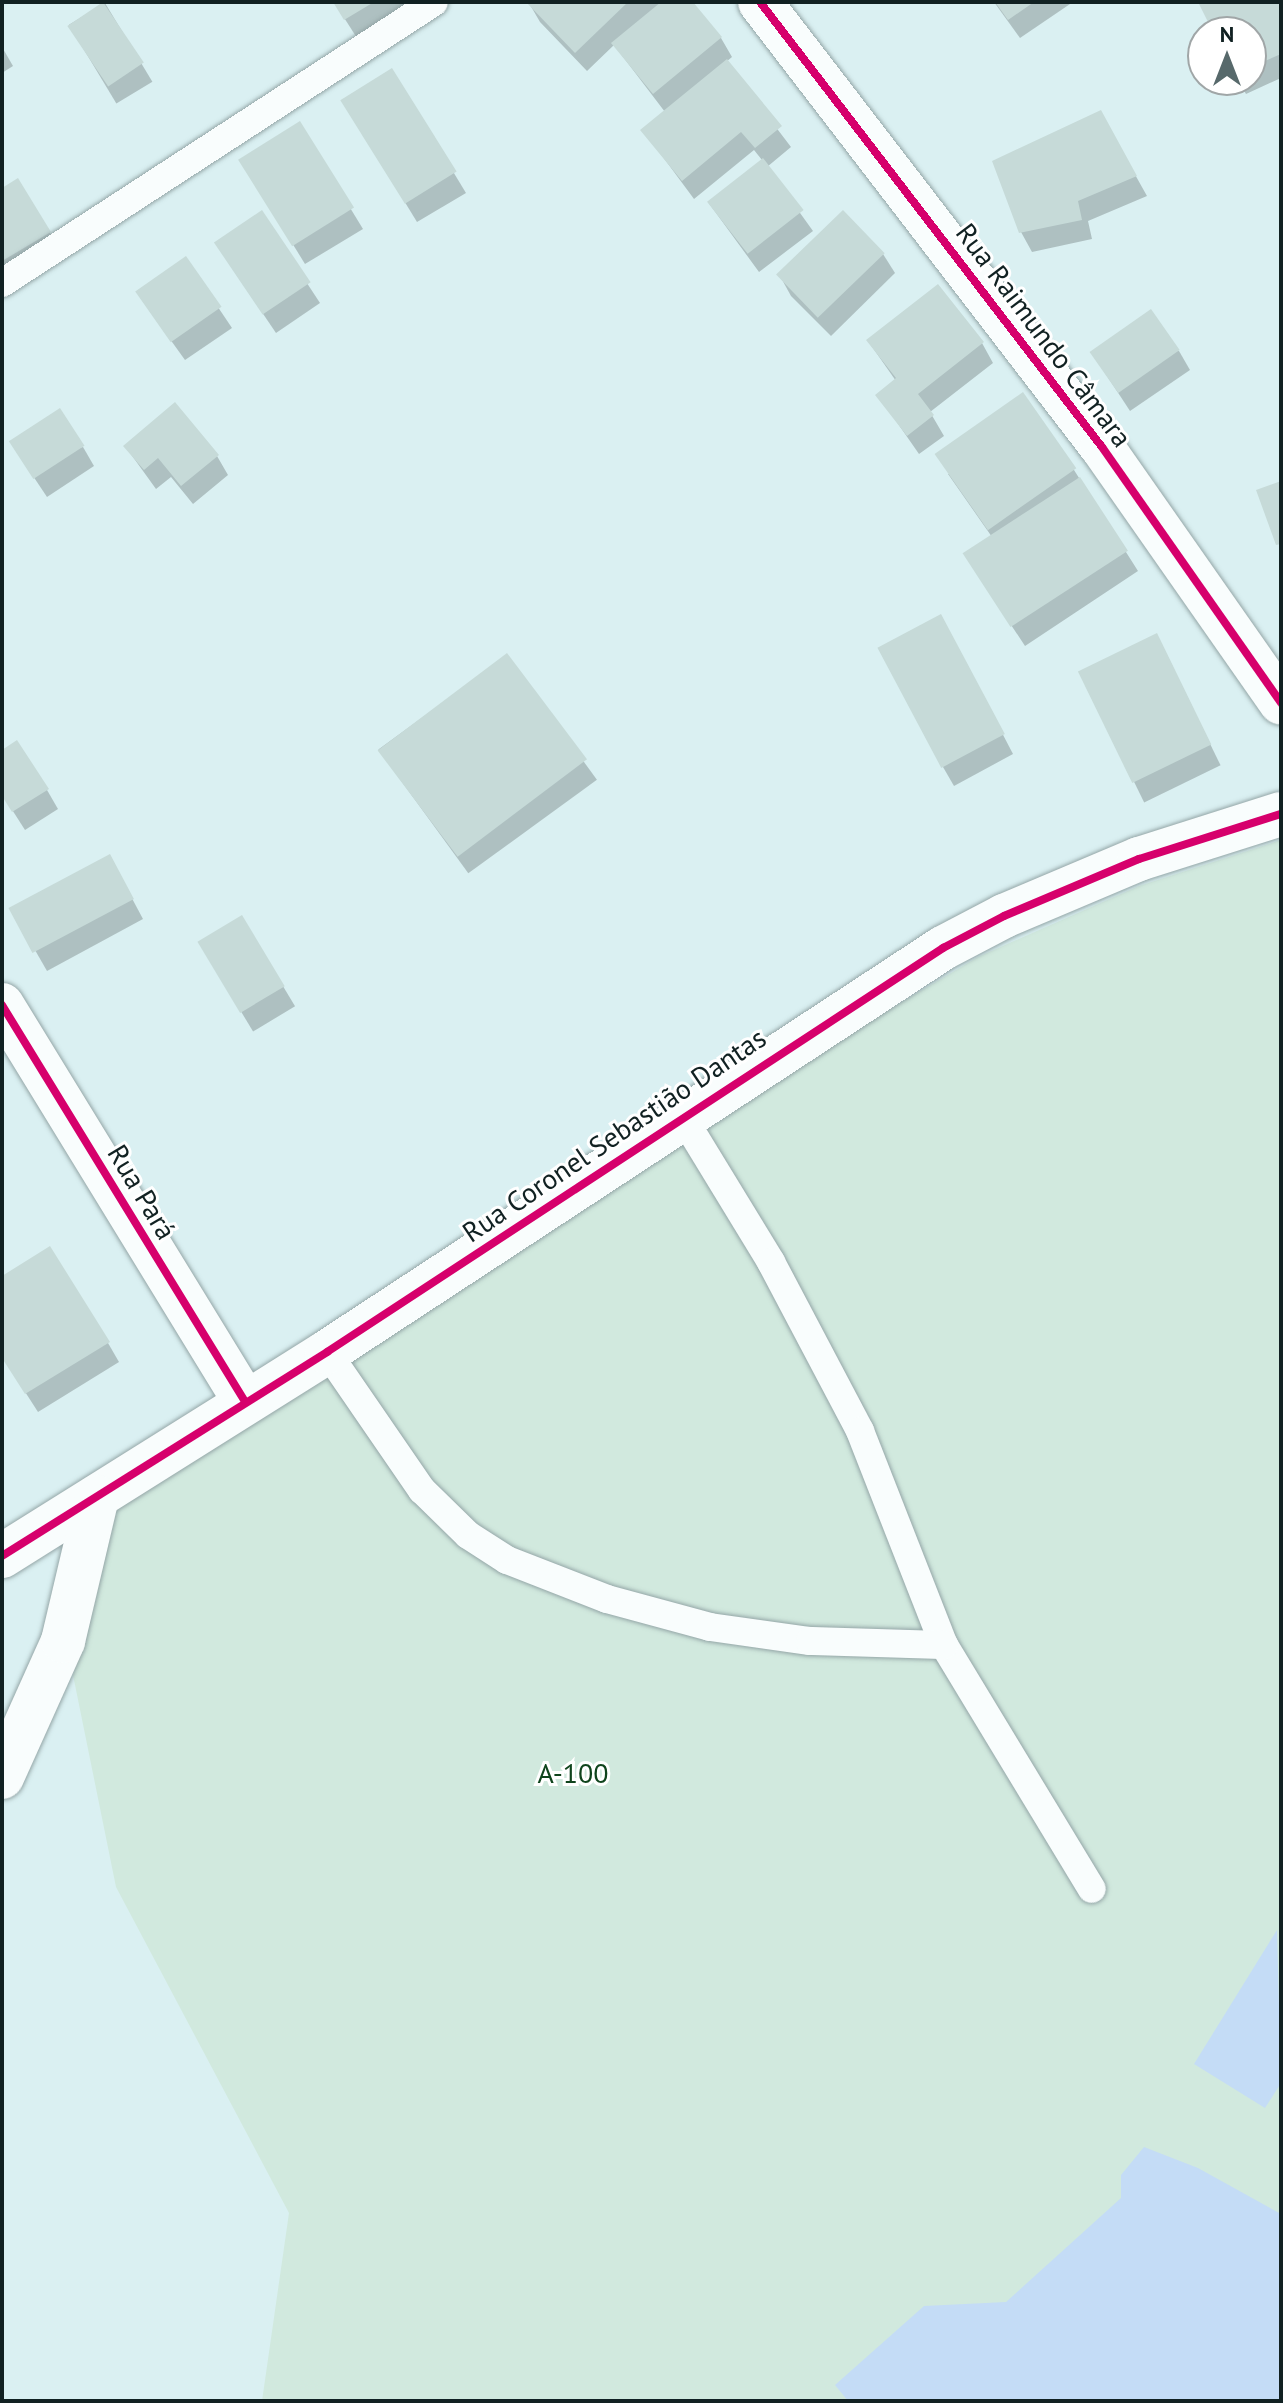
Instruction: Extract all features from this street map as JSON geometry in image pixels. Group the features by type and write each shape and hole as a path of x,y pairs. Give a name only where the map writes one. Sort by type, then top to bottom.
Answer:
{"street":[{"name":"Rua Raimundo Câmara","path":"760,2 1083,422 1281,703"},
{"name":"Rua Coronel Sebastião Dantas","path":"2,1556 327,1352 888,981 1004,916 1139,859 1281,814"},
{"name":"Rua Pará","path":"2,1005 245,1402"},
{"path":"2,1777 63,1641 97,1497"}],"lane":[{"path":"2,283 434,2"},
{"path":"682,1116 771,1262 860,1431 944,1645 1092,1889"},
{"path":"327,1352 422,1490 468,1535 507,1560 607,1599 710,1627 810,1641 944,1645"}],"green space":[{"name":"A-100","path":"1281,840 1281,2401 262,2401 289,2213 116,1887 73,1675 113,1509 860,1027 978,957 1139,886"}],"water":[{"path":"1277,1930 1281,2083 1265,2108 1194,2064"},
{"path":"1144,2147 1198,2168 1281,2214 1281,2401 848,2401 835,2385 924,2306 1006,2302 1121,2198 1121,2175"}],"building":[{"path":"103,2 144,63 108,87 67,26"},
{"path":"333,2 374,2 344,20"},
{"path":"526,2 628,2 575,53"},
{"path":"661,2 693,2 722,37 653,94 611,43"},
{"path":"995,2 1034,2 1008,20"},
{"path":"1198,2 1281,2 1281,54 1267,60 1267,16 1205,16"},
{"path":"727,59 782,126 755,148 741,132 682,181 640,130"},
{"path":"392,68 457,171 405,204 340,100"},
{"path":"1101,110 1137,176 1078,201 1082,220 1019,233 992,161"},
{"path":"300,121 354,208 292,246 238,160"},
{"path":"763,158 804,210 748,254 707,202"},
{"path":"18,178 51,232 2,261 2,188"},
{"path":"262,210 311,282 263,315 214,242"},
{"path":"843,210 885,253 818,318 776,275"},
{"path":"186,256 222,307 171,342 135,292"},
{"path":"938,284 984,342 918,394 934,415 907,436 875,395 896,378 866,340"},
{"path":"1151,309 1180,350 1118,393 1090,352"},
{"path":"1023,392 1076,468 988,530 935,454"},
{"path":"175,402 219,455 181,486 158,458 144,470 123,446"},
{"path":"60,408 85,446 33,479 9,441"},
{"path":"1080,477 1128,551 1011,627 963,553"},
{"path":"1281,481 1281,544 1276,545 1256,490"},
{"path":"941,614 1005,734 941,768 877,648"},
{"path":"1157,633 1211,744 1132,783 1078,672"},
{"path":"507,653 587,759 458,857 378,750"},
{"path":"17,740 49,789 12,812 2,796 2,750"},
{"path":"110,854 134,899 32,953 8,908"},
{"path":"242,915 285,986 240,1013 197,942"},
{"path":"50,1246 110,1342 25,1394 2,1358 2,1276"}],"cycle path":[{"path":"760,2 1102,447 1281,703"},
{"path":"2,1556 327,1352 943,948 1004,916 1139,859 1281,814"},
{"path":"2,1005 245,1402"}]}
